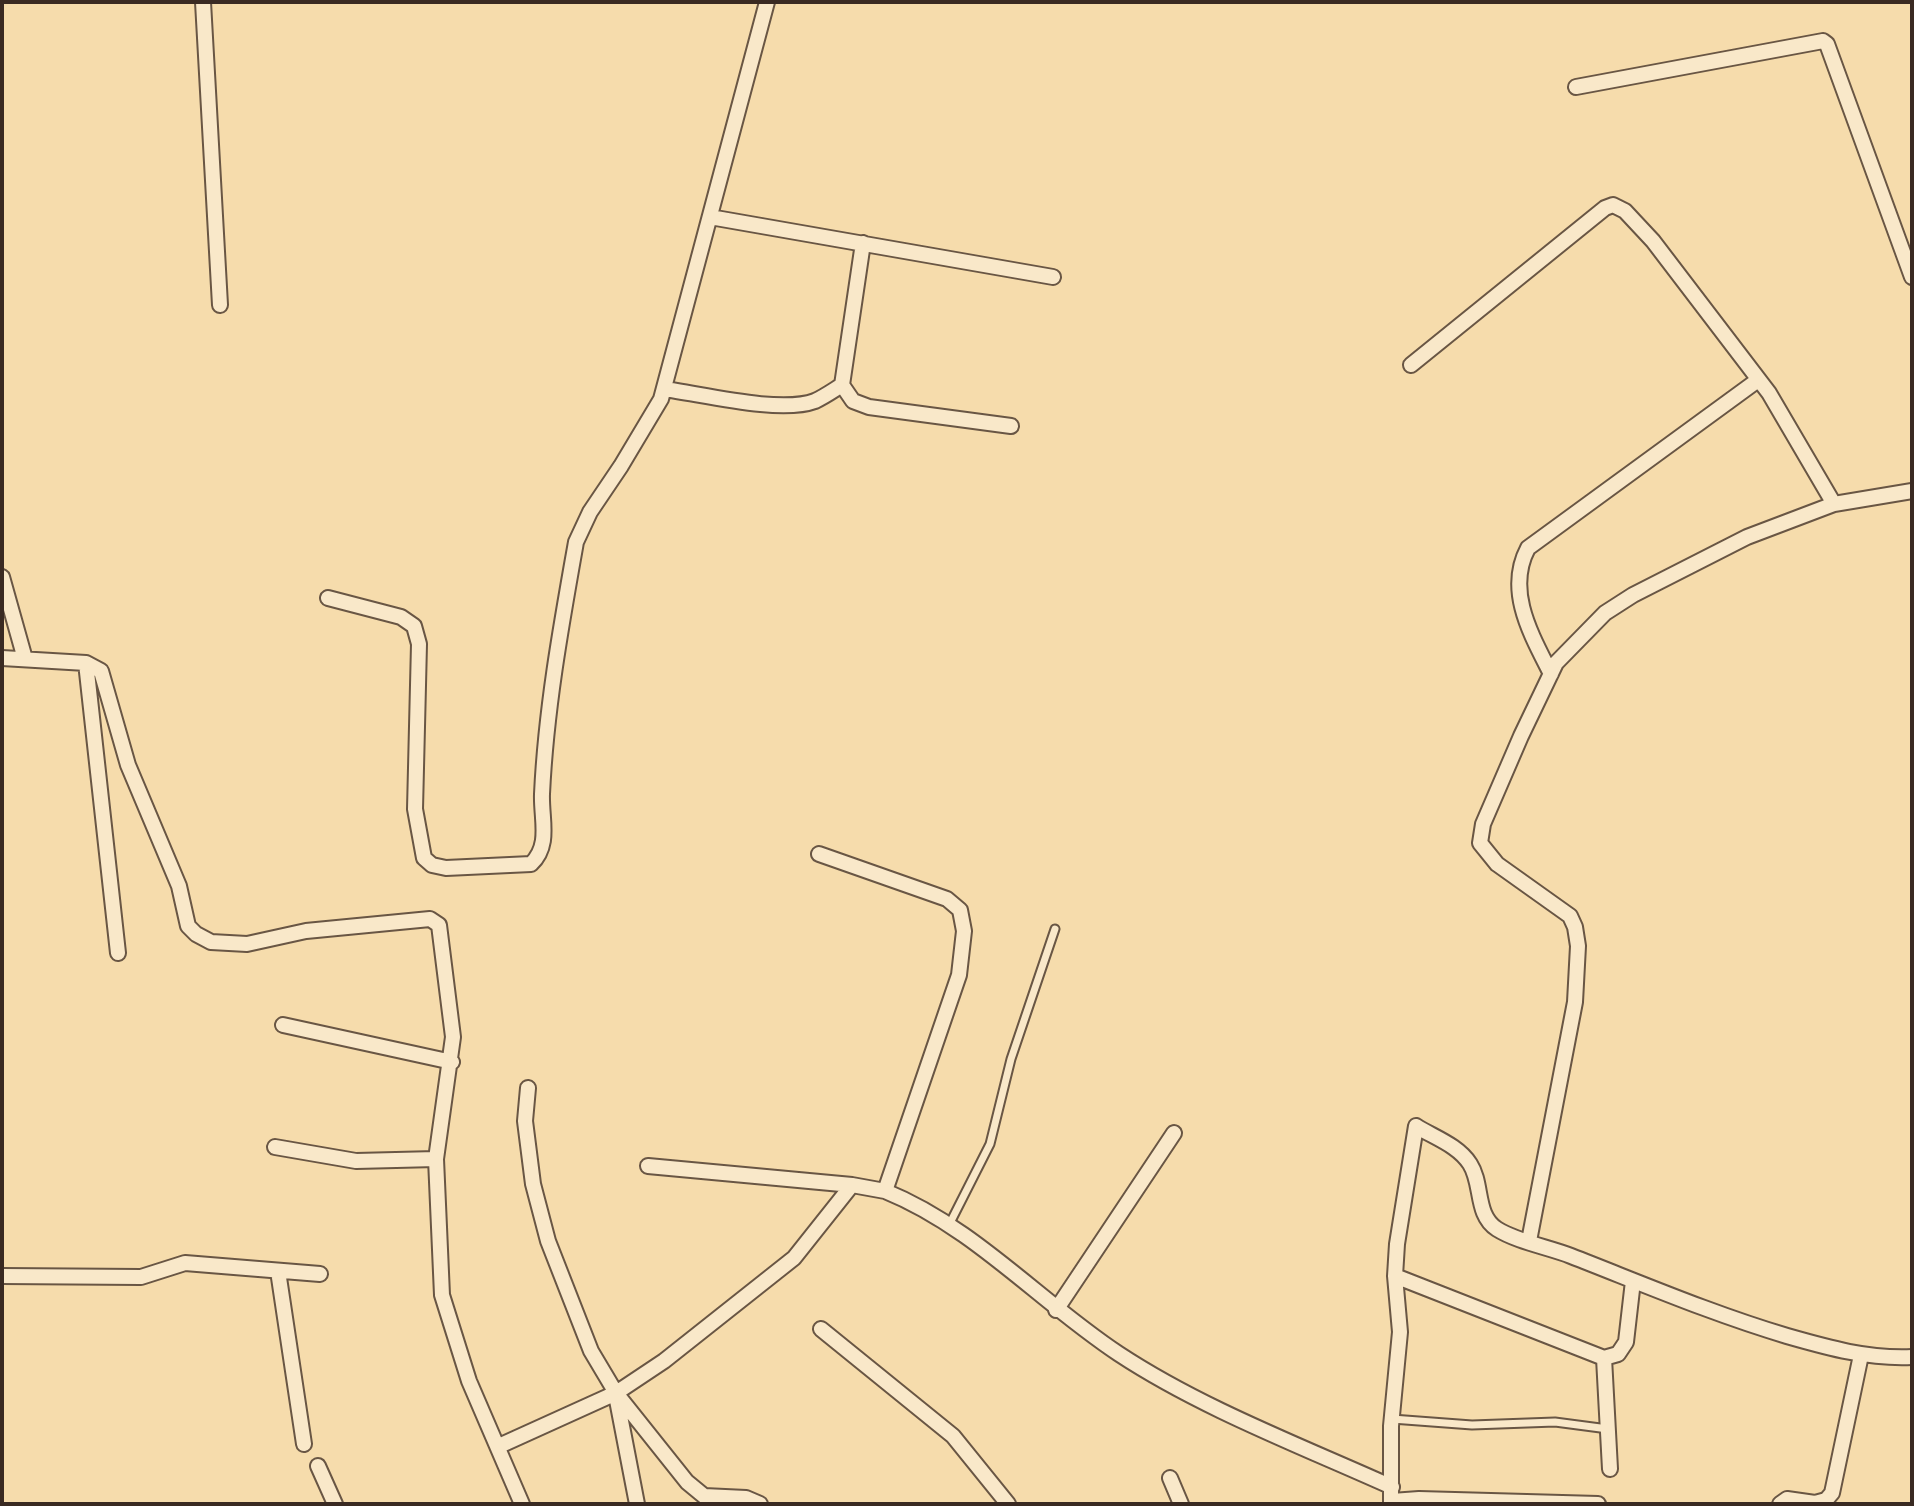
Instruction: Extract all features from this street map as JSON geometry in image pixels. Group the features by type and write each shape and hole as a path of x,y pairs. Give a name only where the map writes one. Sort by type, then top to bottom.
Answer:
{"street":[{"path":"203,2 220,305"},
{"path":"328,598 401,617 414,626 419,644 415,809 424,858 432,865 446,868 531,864 541,855 544,842 545,743 576,542 582,526 661,399 767,2"},
{"path":"1576,87 1823,41 1827,44 1912,277"},
{"path":"1411,365 1605,208 1613,205 1625,211 1653,241 1769,393 1834,504"},
{"path":"710,217 1053,277"},
{"path":"863,243 842,385 853,401 869,407 1011,426"},
{"path":"1551,674 1529,630 1521,605 1521,562 1528,548 1758,380"},
{"path":"664,389 797,405 815,401 842,385"},
{"path":"1529,1241 1573,1016 1578,946 1570,916 1497,864 1480,843 1483,824 1556,663 1605,613 1633,595 1747,537 1834,504 1912,491"},
{"path":"2,577 25,659"},
{"path":"2,658 86,663 101,671 128,765 179,886 188,926 211,942 247,944 306,931 430,919 439,925 453,1037 452,1062 436,1159 442,1295 469,1381 522,1504"},
{"path":"86,663 118,953"},
{"path":"819,854 947,899 960,910 964,931 959,975 885,1191"},
{"path":"283,1025 452,1062"},
{"path":"528,1088 525,1121 533,1184 548,1241 591,1351 616,1393 687,1482 708,1500 746,1498 760,1504"},
{"path":"1391,1498 1392,1419 1400,1332 1395,1276 1397,1244 1416,1126 1460,1152 1470,1163 1485,1217 1499,1231 1710,1312 1861,1355 1912,1357"},
{"path":"1056,1310 1174,1133"},
{"path":"275,1147 356,1161 436,1159"},
{"path":"648,1166 852,1185 885,1191 918,1204 1025,1282 1056,1310 1119,1354 1182,1392 1391,1498 1440,1502 1598,1504"},
{"path":"499,1446 616,1393 664,1361 794,1258 852,1185"},
{"path":"2,1276 141,1277 185,1263 320,1274"},
{"path":"278,1271 304,1444"},
{"path":"1395,1276 1604,1358 1618,1354 1626,1342 1633,1281"},
{"path":"821,1329 953,1436 1008,1504"},
{"path":"1780,1504 1787,1499 1815,1503 1826,1500 1832,1493 1861,1355"},
{"path":"1604,1358 1610,1469"},
{"path":"616,1393 637,1504"},
{"path":"318,1466 335,1504"},
{"path":"1170,1478 1181,1504"}],"lane":[{"path":"949,1225 990,1144 1011,1059 1055,929"},
{"path":"1392,1419 1472,1425 1555,1422 1608,1429"}]}
